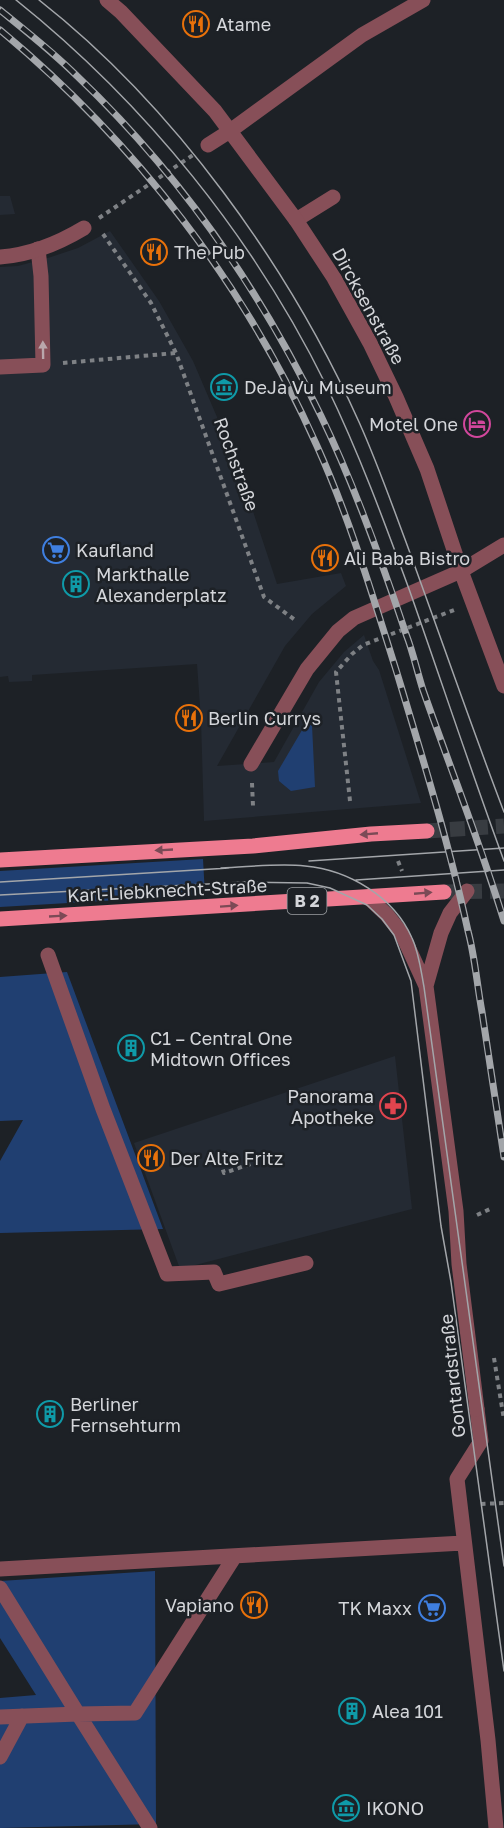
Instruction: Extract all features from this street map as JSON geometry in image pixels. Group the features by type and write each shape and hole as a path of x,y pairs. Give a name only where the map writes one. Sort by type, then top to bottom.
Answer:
{"main road":[{"path":"0,860 253,846 371,834 427,831"},
{"name":"Karl-Liebknecht-Straße","path":"0,919 444,892"}],"street":[{"name":"Dircksenstraße","path":"107,0 179,72 230,131 296,220 334,278 370,343 427,469 461,571 504,686"},
{"path":"208,145 362,35 423,0"},
{"path":"296,220 333,197"},
{"path":"0,257 38,249 65,239 89,225"},
{"path":"0,368 43,365 41,276 38,249"},
{"path":"251,764 307,669 338,631 354,618 461,571 504,545"},
{"name":"Gontardstraße","path":"426,986 441,933 450,913 467,891"},
{"name":"Gontardstraße","path":"368,897 387,915 402,934 426,986 456,1211 459,1264 481,1441 457,1479 488,1740 496,1828"},
{"path":"48,955 103,1109 167,1274 214,1272 219,1284 306,1263"},
{"path":"0,1569 463,1543"},
{"path":"0,1717 135,1713 235,1556"},
{"path":"0,1588 150,1828"},
{"path":"0,1757 22,1716"}],"path":[{"path":"89,225 208,145"},
{"name":"Rochstraße","path":"89,225 151,303 176,353 264,597 295,620"},
{"path":"43,365 176,353"},
{"path":"350,801 336,672 363,645 454,610"},
{"path":"398,861 402,871"},
{"path":"220,1161 224,1173 277,1155"},
{"path":"471,1217 490,1209"}],"shaded area":[{"path":"0,196 10,196 15,214 0,215"},
{"path":"110,231 159,301 193,361 238,466 277,584 341,573 346,586 312,614 285,646 217,766 274,762 319,682 344,652 364,635 373,661 379,670 421,803 204,821 197,664 32,675 32,681 9,682 8,676 0,677 0,267 18,266 51,257 78,248"},
{"path":"305,725 312,725 315,787 291,791 279,781 278,771"},
{"path":"203,859 205,895 0,907 0,871"},
{"path":"67,972 163,1229 0,1233 0,1161 23,1120 0,1121 0,977"},
{"path":"395,1056 412,1209 180,1269 134,1143"},
{"path":"155,1571 156,1824 0,1828 0,1698 36,1695 0,1638 0,1581"}],"tunnel":[{"path":"427,831 504,826"},
{"path":"444,892 504,891"}],"tram line":[{"path":"16,0 64,40 109,83 193,177 231,226 266,278 298,332 339,412 381,513 504,861"},
{"path":"39,0 89,42 181,139 263,248 298,305 331,363 372,452 504,812"},
{"path":"309,861 504,848"},
{"path":"221,868 295,865 338,873 382,898 404,923 412,938 420,962 424,987 504,1566"},
{"path":"0,882 229,868"},
{"path":"356,880 504,870"},
{"path":"0,895 245,882 307,883 330,888 367,905 394,935 411,981 441,1226 451,1282 504,1671"}],"railway":[{"path":"0,10 68,67 114,113 183,192 244,278 297,369 333,442 367,523 504,921"},
{"path":"0,30 97,120 182,220 221,273 256,329 288,386 317,446 340,502 370,587 453,866 472,951 504,1157"}],"place":[{"name":"Atame","path":"196,24"},
{"name":"The Pub","path":"154,252"},
{"name":"DeJa Vu Museum","path":"224,387"},
{"name":"Motel One","path":"477,424"},
{"name":"Kaufland","path":"56,550"},
{"name":"Ali Baba Bistro","path":"325,558"},
{"name":"Markthalle Alexanderplatz","path":"76,584"},
{"name":"Berlin Currys","path":"189,718"},
{"name":"C1 – Central One Midtown Offices","path":"131,1048"},
{"name":"Panorama Apotheke","path":"393,1106"},
{"name":"Der Alte Fritz","path":"151,1158"},
{"name":"Berliner Fernsehturm","path":"50,1414"},
{"name":"Vapiano","path":"254,1605"},
{"name":"TK Maxx","path":"432,1608"},
{"name":"Alea 101","path":"352,1711"},
{"name":"IKONO","path":"346,1808"}]}
